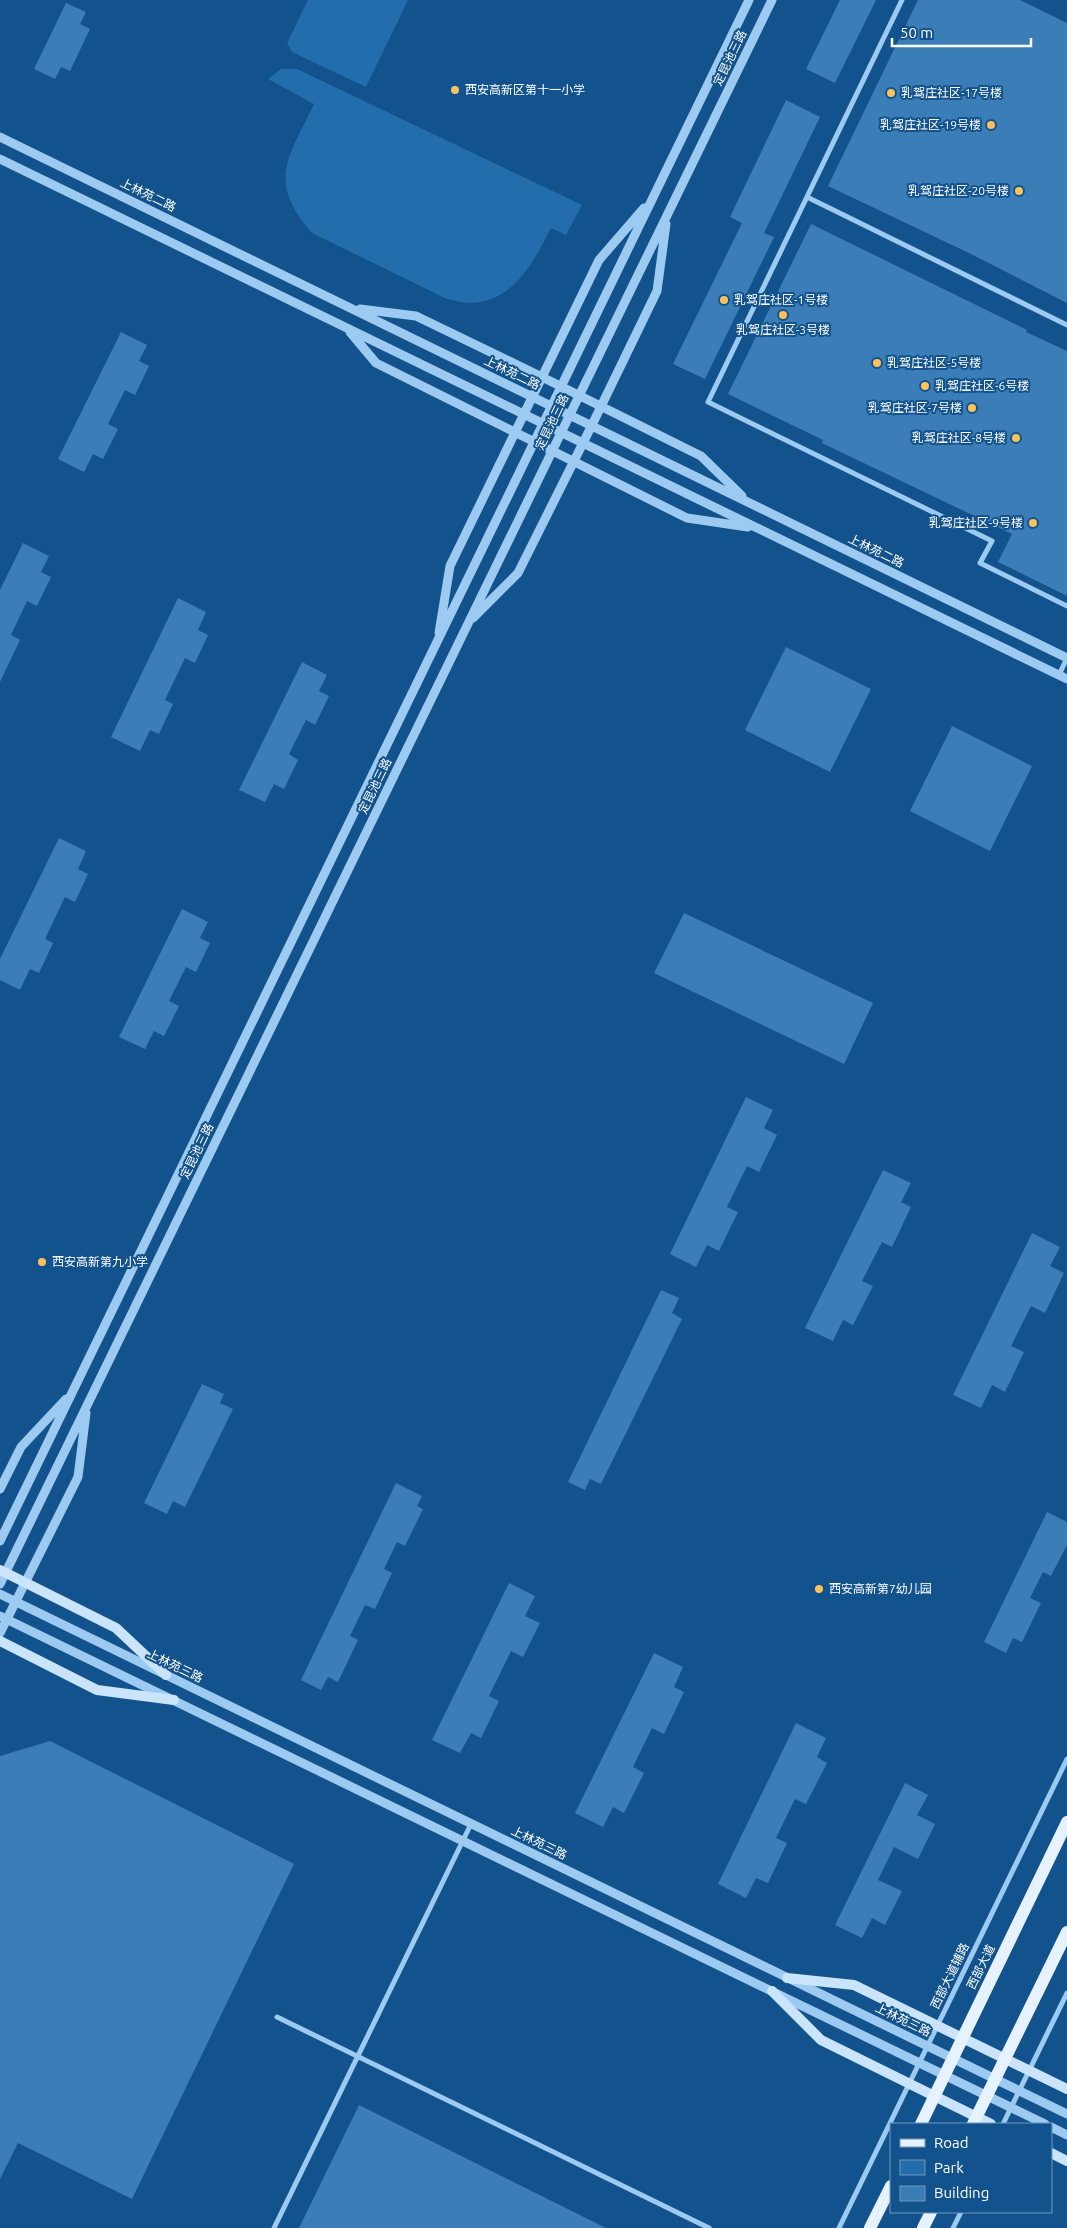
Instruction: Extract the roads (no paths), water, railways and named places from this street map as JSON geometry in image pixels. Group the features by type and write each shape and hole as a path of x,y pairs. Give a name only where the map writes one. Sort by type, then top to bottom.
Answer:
{"main road":[{"path":"3,1571 116,1628 166,1675"},
{"path":"0,1641 97,1690 174,1700"},
{"name":"西部大道","path":"921,2123 1067,1822"},
{"path":"772,1991 821,2040 934,2096 975,2121 1067,1932"},
{"path":"787,1978 854,1985 1067,2089"},
{"path":"1052,2154 1067,2161"},
{"path":"870,2228 890,2188"},
{"path":"923,2228 930,2213"}],"street":[{"name":"定昆池三路","path":"0,1541 749,0"},
{"name":"定昆池三路","path":"0,1584 3,1571 87,1406 772,0"},
{"path":"902,0 708,402 992,541 980,563 1067,606"},
{"name":"上林苑二路","path":"1,137 1067,658"},
{"path":"0,159 1063,677 1067,658"},
{"path":"807,196 1067,325"},
{"path":"438,642 450,566 514,433 599,260 653,199"},
{"path":"468,623 518,573 592,425 657,291 667,215"},
{"path":"351,308 416,316 542,377 702,456 748,502"},
{"path":"346,328 376,363 687,518 758,529"},
{"path":"0,1489 21,1447 73,1392"},
{"path":"0,1634 4,1617 16,1602 78,1477 87,1406"},
{"name":"上林苑三路","path":"0,1594 1067,2114"},
{"path":"4,1617 1043,2123"},
{"name":"西部大道辅路","path":"890,2123 1067,1759"},
{"path":"274,2228 471,1824"},
{"path":"1004,2123 1067,1993"},
{"path":"278,2017 709,2228"},
{"name":"西部大道辅路","path":"839,2228 890,2123"},
{"path":"1052,2128 1067,2135"},
{"path":"953,2228 960,2213"}],"place":[{"name":"西安高新区第十一小学","path":"455,90"},
{"name":"乳驾庄社区-17号楼","path":"891,93"},
{"name":"乳驾庄社区-19号楼","path":"991,125"},
{"name":"乳驾庄社区-20号楼","path":"1019,191"},
{"name":"乳驾庄社区-1号楼","path":"724,300"},
{"name":"乳驾庄社区-3号楼","path":"783,315"},
{"name":"乳驾庄社区-5号楼","path":"877,363"},
{"name":"乳驾庄社区-6号楼","path":"925,386"},
{"name":"乳驾庄社区-7号楼","path":"972,408"},
{"name":"乳驾庄社区-8号楼","path":"1016,438"},
{"name":"乳驾庄社区-9号楼","path":"1033,523"},
{"name":"西安高新第九小学","path":"42,1262"},
{"name":"西安高新第7幼儿园","path":"819,1589"}]}
